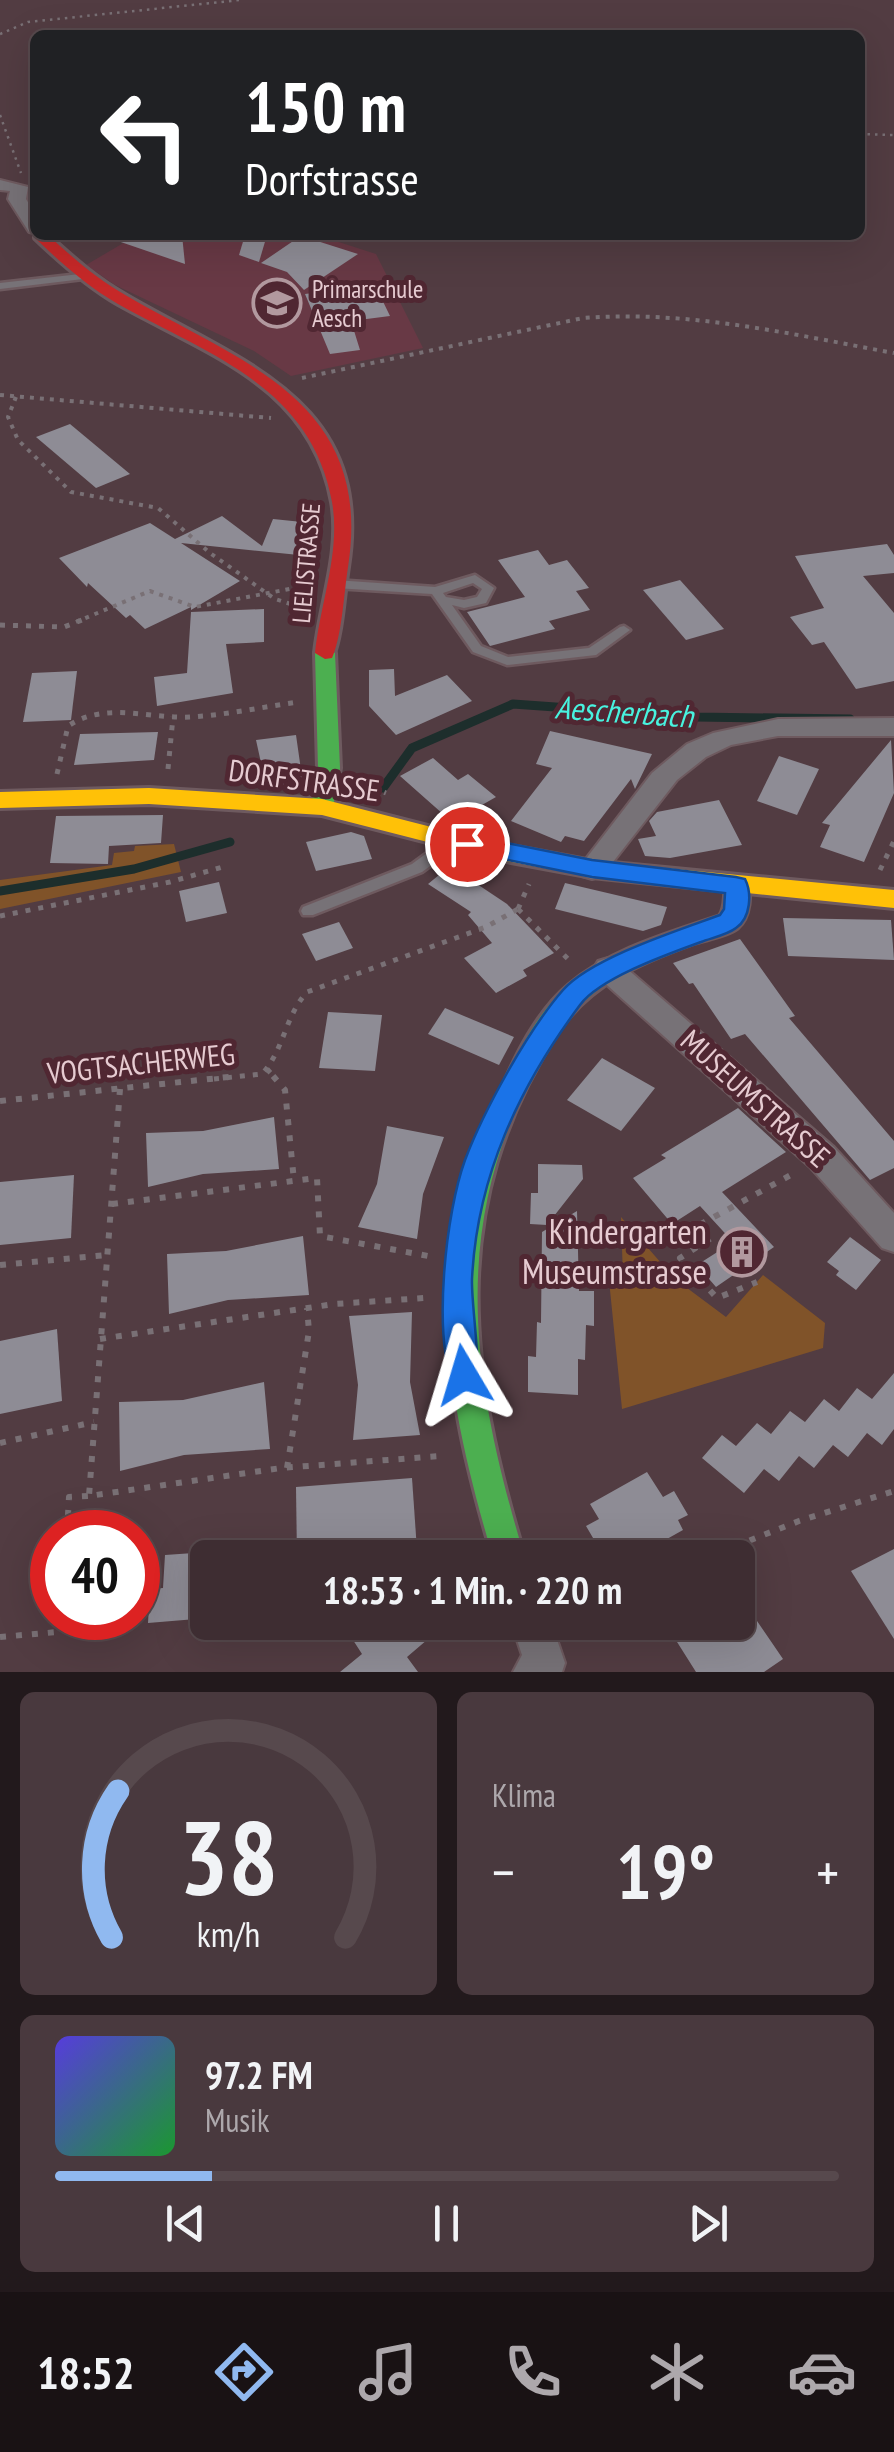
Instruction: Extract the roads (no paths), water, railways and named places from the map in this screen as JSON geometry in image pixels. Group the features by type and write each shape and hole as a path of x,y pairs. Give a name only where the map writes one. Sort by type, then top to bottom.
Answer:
{"street":[{"path":"10,186 30,220"},
{"name":"LIELISTRASSE","path":"45,240 80,277 132,307 246,362 278,386 308,418 332,462 342,504 329,616 324,699 328,778 322,808"},
{"path":"592,868 596,858 626,831 672,769 702,746 750,730 894,727"},
{"name":"DORFSTRASSE","path":"0,800 149,796 322,808 443,838 592,868 894,899"},
{"path":"503,1540 489,1499 460,1346 460,1262 477,1164 504,1101 560,1010 599,975 728,922 736,911 736,885"},
{"name":"MUSEUMSTRASSE","path":"599,975 822,1157 894,1237"},
{"path":"536,1640 543,1669"}],"lane":[{"path":"0,286 80,277"},
{"path":"334,584 440,595 477,648 506,661 592,652 624,630"},
{"path":"308,912 417,868 432,856 443,838"}],"waterway":[{"name":"Aescherbach","path":"383,788 412,748 513,704 696,717 850,719"},
{"name":"Aescherbach","path":"0,891 134,869 230,842"}],"place":[{"name":"Primarschule Aesch","path":"277,303"},
{"name":"Kindergarten Museumstrasse","path":"742,1252"}]}
